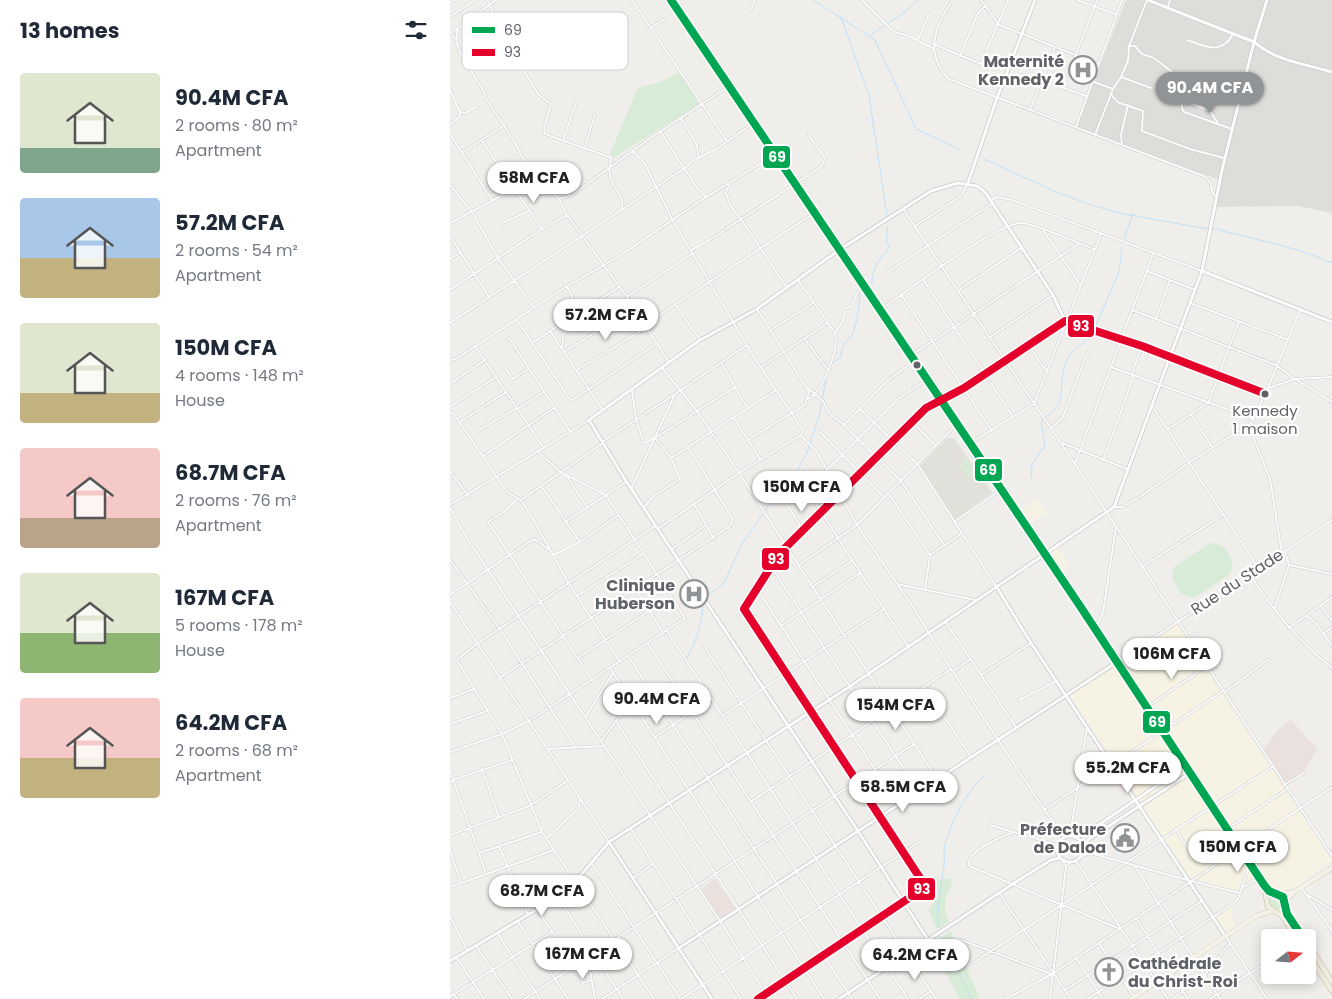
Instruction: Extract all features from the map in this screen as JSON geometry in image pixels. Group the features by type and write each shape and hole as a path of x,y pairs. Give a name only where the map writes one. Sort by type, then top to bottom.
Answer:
{"highway":[{"path":"671,0 1096,629 1258,877 1264,885 1277,894 1285,903 1287,914 1297,929"},
{"path":"1264,885 1267,902 1289,929"},
{"path":"1267,902 1271,895 1277,894"},
{"path":"1275,912 1285,903"},
{"path":"1316,957 1332,982"},
{"path":"1316,966 1332,991"}],"main road":[{"path":"1285,903 1294,892 1332,868"},
{"path":"1277,894 1294,892"},
{"path":"1258,916 1267,902"},
{"path":"1133,998 1258,916 1275,912"}],"street":[{"path":"450,3 455,0"},
{"path":"450,17 476,0"},
{"path":"488,0 494,12"},
{"path":"480,12 496,0"},
{"path":"632,0 727,141"},
{"path":"750,10 755,0"},
{"path":"862,0 892,30 918,40 934,49"},
{"path":"953,0 939,23 933,44 941,68 950,79 1206,177 1210,182 1213,194 1217,197"},
{"path":"981,0 997,23 1098,64"},
{"path":"933,44 981,64 1008,0"},
{"path":"915,226 961,196 968,183 997,98 1035,0"},
{"path":"1078,0 1116,15"},
{"path":"1097,0 1069,74 1113,89"},
{"path":"1076,127 1122,0"},
{"path":"1095,135 1113,89 1121,77 1129,56 1129,46 1147,0 1254,42 1268,53 1332,72"},
{"path":"1168,8 1170,0"},
{"path":"1114,508 1202,271 1225,158 1254,42 1267,0"},
{"path":"960,56 980,8 985,6"},
{"path":"918,40 929,14"},
{"path":"652,27 665,19"},
{"path":"450,34 462,25"},
{"path":"458,28 456,40 462,56"},
{"path":"1187,40 1209,48 1219,48 1226,44 1233,34"},
{"path":"1129,46 1136,46 1142,54 1154,58 1176,75 1182,90 1182,110 1187,114 1233,129"},
{"path":"1030,110 1055,47"},
{"path":"471,70 483,90 486,99 505,125 522,156 559,200 567,215 628,297 668,362"},
{"path":"524,70 540,95 551,104 544,133 612,158 609,167 611,182 623,204 622,210"},
{"path":"1121,77 1151,88"},
{"path":"1042,80 1086,96"},
{"path":"559,200 572,195 660,131 729,86"},
{"path":"450,90 460,112 460,116 450,125"},
{"path":"1111,94 1115,101 1144,112 1141,122 1142,131 1190,149 1225,158"},
{"path":"1182,102 1188,102 1213,113 1219,125"},
{"path":"562,140 576,103"},
{"path":"1122,145 1121,135 1128,105"},
{"path":"460,112 465,113 477,107"},
{"path":"585,147 595,114"},
{"path":"681,118 697,145 698,157"},
{"path":"450,323 656,188 698,157 727,141 754,122"},
{"path":"462,153 505,125"},
{"path":"660,131 697,188 706,197"},
{"path":"450,134 492,200"},
{"path":"691,250 711,240 814,173 826,160 808,134"},
{"path":"482,141 542,229"},
{"path":"633,151 645,164 673,220 760,367 803,430 800,435 694,504 634,540 478,643 457,660 502,734 542,832 654,999"},
{"path":"450,360 476,346 566,286 603,265 775,154"},
{"path":"450,223 538,176"},
{"path":"769,999 720,921 519,617 450,507 537,450 589,420 632,387 700,340 757,308 839,250 940,186 968,183 981,189 992,201 1067,320 1142,346 1266,394"},
{"path":"729,184 726,197 731,207 787,288"},
{"path":"450,185 472,212 498,258 515,279 533,308"},
{"path":"889,271 997,197 1012,200 1332,322"},
{"path":"903,209 1075,464 1332,856"},
{"path":"502,223 529,211"},
{"path":"576,371 645,327 814,213"},
{"path":"450,290 542,229 567,215"},
{"path":"880,310 923,278 1007,225 1026,223 1095,249"},
{"path":"1044,230 1081,286"},
{"path":"970,443 1034,404 1101,234"},
{"path":"450,236 490,297"},
{"path":"911,356 1079,244"},
{"path":"959,290 1022,248"},
{"path":"450,259 461,252"},
{"path":"628,297 693,253"},
{"path":"1075,464 1153,254"},
{"path":"1147,271 1195,290"},
{"path":"923,278 1013,418"},
{"path":"798,280 835,333 837,343 816,396 808,399"},
{"path":"1156,319 1170,280"},
{"path":"562,348 565,320 574,301 572,293 566,286"},
{"path":"574,301 586,305 595,303 619,287"},
{"path":"835,333 843,321 846,308 851,307 858,292 864,288"},
{"path":"901,294 992,431"},
{"path":"990,337 1052,295"},
{"path":"771,330 814,303"},
{"path":"1190,303 1287,339"},
{"path":"581,331 580,321 586,305"},
{"path":"676,305 700,340"},
{"path":"564,352 634,308"},
{"path":"757,308 808,388 823,401 828,412 844,425 901,481 944,545"},
{"path":"1132,310 1276,365 1332,402"},
{"path":"450,961 516,920 558,897 576,881 609,842 869,674 1044,553 1114,508 1122,507 1140,497 1190,462 1249,426 1266,394 1276,365 1300,310"},
{"path":"516,319 570,400 573,401 588,388 656,344"},
{"path":"532,343 565,320"},
{"path":"758,999 924,888 922,881 744,609 779,554 928,406 942,401 964,388 1067,320"},
{"path":"1168,430 1208,403 1239,322"},
{"path":"760,367 828,323"},
{"path":"550,331 602,409"},
{"path":"509,338 570,431"},
{"path":"806,339 827,369"},
{"path":"521,500 636,419 722,364 747,345"},
{"path":"476,346 543,447"},
{"path":"1028,346 1047,372"},
{"path":"1103,461 1142,346"},
{"path":"1051,428 1062,419 1087,353"},
{"path":"450,384 485,360"},
{"path":"844,425 886,382 914,361"},
{"path":"722,364 748,409"},
{"path":"503,365 513,379 528,369"},
{"path":"1111,366 1254,419"},
{"path":"660,367 697,411 710,433 739,473 938,779"},
{"path":"450,407 496,377"},
{"path":"1268,388 1295,378 1332,377"},
{"path":"826,471 898,399 927,380"},
{"path":"632,387 636,419 643,442 655,438 735,387"},
{"path":"748,440 805,405 808,399 808,388"},
{"path":"671,458 776,390"},
{"path":"460,423 506,392"},
{"path":"478,432 544,392"},
{"path":"632,489 675,394"},
{"path":"1152,406 1259,569"},
{"path":"483,456 554,408"},
{"path":"860,409 918,465 1031,643 1267,999"},
{"path":"450,412 460,423 507,492 521,500 569,584 620,662"},
{"path":"1191,414 1212,448"},
{"path":"734,418 760,460"},
{"path":"589,420 626,482 658,526 765,688 882,866 928,940"},
{"path":"912,422 936,446"},
{"path":"799,566 857,525 957,424"},
{"path":"1249,426 1270,479 1282,553"},
{"path":"820,432 884,497"},
{"path":"800,435 817,452 857,525 1058,830 1060,841"},
{"path":"644,507 655,495 680,479 671,458 655,438"},
{"path":"1059,442 1129,470"},
{"path":"501,678 714,539 730,526 733,519 688,447"},
{"path":"450,752 502,734 529,721 664,634 685,618 606,495 560,472 537,450"},
{"path":"450,471 468,495"},
{"path":"566,475 587,507"},
{"path":"565,522 626,482"},
{"path":"542,486 580,542"},
{"path":"954,522 1001,490"},
{"path":"808,492 908,646"},
{"path":"888,493 930,555 926,591"},
{"path":"517,499 504,512 488,521 592,680"},
{"path":"694,504 714,539"},
{"path":"787,505 803,530"},
{"path":"1142,566 1224,514"},
{"path":"554,555 580,542 618,516"},
{"name":"Rue du Stade","path":"1117,662 1332,520"},
{"path":"672,548 706,525"},
{"path":"1096,629 1103,612 1116,527"},
{"path":"930,555 961,534"},
{"path":"450,595 534,540 551,551"},
{"path":"1274,609 1289,565 1285,551"},
{"path":"577,596 643,554"},
{"path":"450,560 500,630 576,747"},
{"path":"812,587 852,561"},
{"path":"1289,565 1332,574"},
{"path":"771,567 919,792"},
{"path":"781,626 860,573"},
{"path":"1250,574 1267,601 1289,628 1332,668"},
{"path":"897,584 975,600"},
{"path":"757,589 898,805"},
{"path":"636,590 664,634"},
{"path":"1289,628 1332,597"},
{"path":"450,602 712,999"},
{"path":"1321,606 1332,621"},
{"path":"724,715 884,609"},
{"path":"578,658 649,611"},
{"path":"1307,616 1316,623 1332,646"},
{"path":"945,621 1016,728"},
{"path":"1323,633 1332,627"},
{"path":"667,631 724,715 747,754 864,929 908,999"},
{"path":"981,675 1031,643"},
{"path":"648,644 798,870 880,999"},
{"path":"704,646 936,999"},
{"path":"628,656 852,999"},
{"path":"1044,810 1162,730 1223,692 1269,659"},
{"path":"752,801 924,687 971,660"},
{"path":"602,999 1117,662"},
{"path":"1147,707 1207,666"},
{"path":"610,668 824,999"},
{"path":"586,717 613,673"},
{"path":"1019,700 1057,681"},
{"path":"924,687 971,757"},
{"path":"450,698 474,689"},
{"path":"654,737 712,698"},
{"path":"601,741 631,701"},
{"path":"450,724 487,711"},
{"path":"616,721 797,999"},
{"path":"1069,836 1087,727"},
{"path":"524,999 915,744"},
{"path":"548,749 604,746"},
{"path":"450,781 512,760"},
{"path":"1058,830 1069,836 1076,837 1085,834 1186,766"},
{"path":"973,963 1062,907 1093,884 1272,766"},
{"path":"450,770 486,874"},
{"path":"482,770 499,818"},
{"path":"1284,784 1304,772"},
{"path":"1080,857 1083,847 1089,839 1190,773"},
{"path":"450,835 530,806 567,781"},
{"path":"1006,999 1076,958 1332,788"},
{"path":"1227,828 1287,789"},
{"path":"547,838 578,809 580,800"},
{"path":"990,825 1057,845"},
{"path":"631,829 742,999"},
{"path":"1176,829 1193,856"},
{"path":"479,853 542,832"},
{"path":"1013,832 974,852 968,864 971,868 1062,907 1121,928"},
{"path":"1066,867 1057,852 1057,845 1069,836"},
{"path":"1076,837 1090,853 1240,893"},
{"path":"591,862 681,999 919,842"},
{"path":"499,846 528,914"},
{"path":"450,848 461,883"},
{"path":"450,887 554,850"},
{"path":"838,999 1051,860 1057,852"},
{"path":"1051,860 1076,861 1090,853"},
{"path":"1076,861 1134,945 1168,999"},
{"path":"1050,999 1066,867 1070,862"},
{"path":"632,878 653,864"},
{"path":"1087,999 1233,904 1242,889 1250,864"},
{"path":"1134,865 1220,999"},
{"path":"1242,889 1258,877"},
{"path":"1302,887 1332,931"},
{"path":"999,893 1071,999"},
{"path":"1306,894 1332,910"},
{"path":"558,897 623,999"},
{"path":"1065,990 1202,901"},
{"path":"537,910 584,984 592,980"},
{"path":"450,916 467,950"},
{"path":"1136,918 1188,999"},
{"path":"516,920 568,999"},
{"path":"496,932 540,999"},
{"path":"450,997 552,932"},
{"path":"961,940 1052,973"},
{"path":"1099,943 1133,998"},
{"path":"1172,999 1205,975 1230,943"},
{"path":"476,945 512,999"},
{"path":"456,957 484,999"},
{"path":"588,958 595,999"},
{"path":"1076,958 1103,999"},
{"path":"1210,999 1261,966"},
{"path":"450,989 457,999"},
{"path":"918,999 931,991"}],"shaded area":[{"path":"1126,0 1332,0 1332,213 1298,206 1215,207 1220,180 1076,127"},
{"name":"Maternité Kennedy 2","path":"1077,56 1097,66 1091,82 1069,74"},
{"path":"947,438 954,438 992,493 955,519 920,465"},
{"path":"1037,499 1046,513 1029,524 1020,511"},
{"path":"1057,547 1070,566 1062,574 1048,554"},
{"path":"1177,625 1332,861 1295,887 1284,891 1274,890 1260,875 1239,891 1190,878 1069,694"},
{"path":"1291,720 1317,749 1304,771 1285,783 1264,748 1280,728"},
{"path":"715,878 735,908 720,918 701,889"},
{"path":"1233,905 1232,918 1235,928 1226,934 1215,917"}],"green space":[{"path":"679,72 699,104 613,158 610,154 638,88 663,81"},
{"path":"968,459 976,471 968,477 960,465"},
{"path":"1210,543 1221,546 1229,553 1232,563 1230,574 1194,598 1181,594 1172,577 1174,567"},
{"path":"936,878 941,880 949,878 953,883 945,902 945,912 949,922 937,929 928,909 934,903"},
{"path":"1276,896 1281,898 1283,903 1281,908 1276,910 1271,908 1269,903 1271,898"},
{"path":"951,931 980,999 960,999 936,955 941,951 935,941"}],"waterway":[{"path":"813,0 875,40 916,129 961,150"},
{"path":"871,35 901,15 918,0"},
{"path":"841,17 869,96 887,215"},
{"path":"984,159 1056,192 1091,205 1124,214 1208,229"},
{"path":"1124,239 1133,214"},
{"path":"872,283 876,266 887,252 889,246 886,242 888,226"},
{"path":"1212,229 1294,249 1332,263"},
{"path":"1095,327 1119,272 1122,247"},
{"path":"831,364 841,357 844,344 853,334 860,294"},
{"path":"1045,418 1059,403 1063,372 1069,356 1093,332"},
{"path":"706,597 724,583 742,544 771,502 795,474 807,453 819,416 827,374"},
{"path":"1031,478 1032,465 1045,445 1041,422 1044,419"},
{"path":"687,658 699,630 703,601"},
{"path":"938,927 945,843 965,798 983,777"},
{"path":"941,937 972,999"}],"transit line":[{"name":"69","path":"671,0 1080,606 1264,885 1269,891 1283,897 1287,914 1297,929"},
{"name":"93","path":"758,999 924,888 922,881 744,609 779,554 926,408 964,388 1065,321 1142,346 1266,394"}],"place":[{"name":"Maternité Kennedy 2","path":"1083,70"},
{"name":"Kennedy 1 maison","path":"1265,394"},
{"name":"Clinique Huberson","path":"694,594"},
{"name":"Préfecture de Daloa","path":"1125,838"},
{"name":"Cathédrale du Christ-Roi","path":"1109,972"}]}
